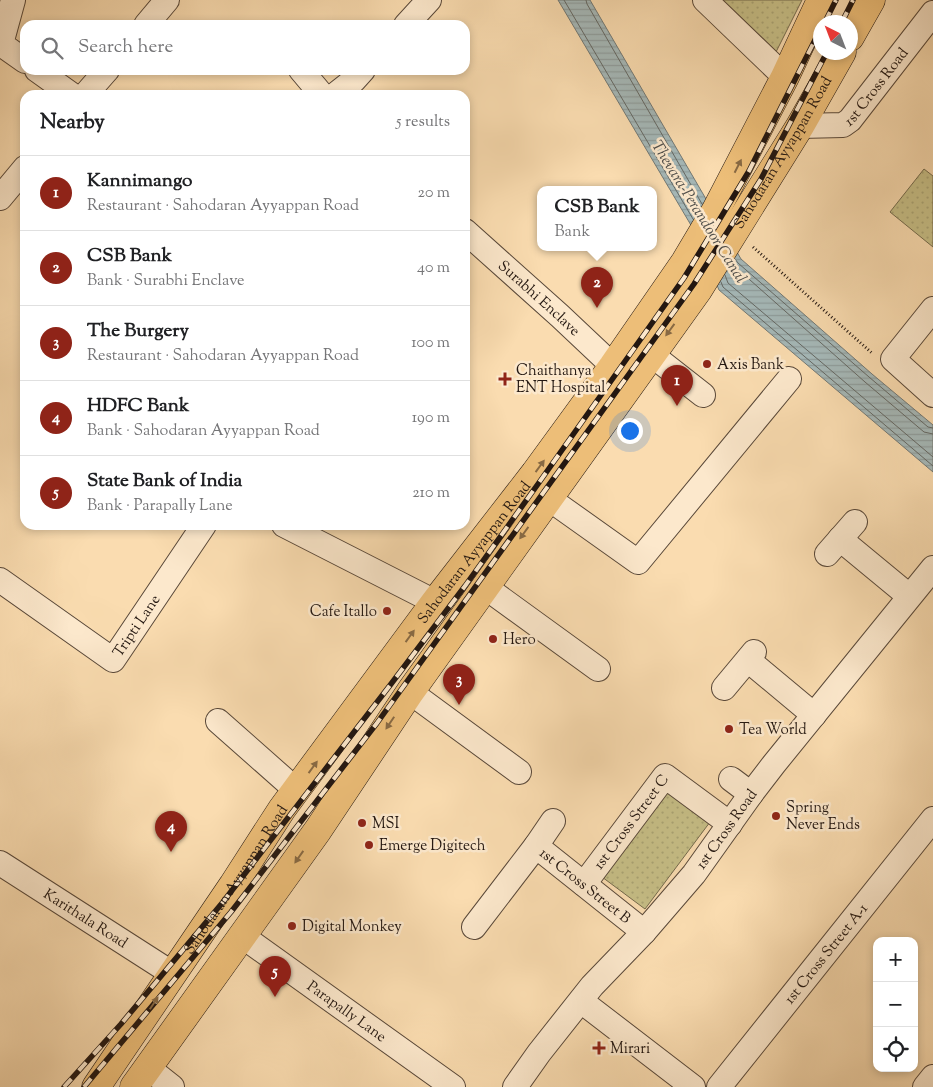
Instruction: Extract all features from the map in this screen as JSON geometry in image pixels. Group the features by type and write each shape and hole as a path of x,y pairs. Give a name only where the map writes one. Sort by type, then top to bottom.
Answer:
{"main road":[{"name":"Sahodaran Ayyappan Road","path":"96,1087 289,800 435,602 535,473 613,366 685,262 716,210 785,77 821,0"},
{"path":"858,23 871,0"},
{"name":"Sahodaran Ayyappan Road","path":"141,1077 318,830 410,692 698,290 800,126 837,60"},
{"path":"289,800 318,830"},
{"path":"125,1087 122,1072 126,1043"}],"street":[{"path":"13,0 1,44 20,58"},
{"path":"150,20 167,0"},
{"path":"411,20 429,0"},
{"path":"705,0 785,77"},
{"path":"918,0 933,13"},
{"name":"1st Cross Road","path":"800,126 846,124 933,13"},
{"path":"44,75 65,90"},
{"path":"89,90 103,75"},
{"path":"305,75 318,90"},
{"path":"341,90 358,75"},
{"path":"0,198 20,174"},
{"name":"Surabhi Enclave","path":"470,235 613,366"},
{"path":"933,309 893,359 933,395"},
{"path":"652,355 703,395"},
{"path":"548,498 638,562 789,379"},
{"name":"Tripti Lane","path":"0,580 113,660 201,530"},
{"path":"294,530 435,602"},
{"path":"841,538 910,596"},
{"name":"1st Cross Road","path":"515,1087 539,1053 592,986 644,932 694,874 751,794 933,568"},
{"path":"485,587 598,669"},
{"path":"724,688 751,656 814,715"},
{"path":"410,692 519,772"},
{"path":"218,721 289,800"},
{"name":"1st Cross Street C","path":"584,884 668,772 730,824"},
{"path":"731,779 751,794"},
{"name":"1st Cross Street A-1","path":"719,1087 933,819"},
{"path":"536,846 552,821"},
{"name":"1st Cross Street B","path":"474,927 536,846 644,932"},
{"name":"Karithala Road","path":"0,863 173,974"},
{"name":"Parapally Lane","path":"242,936 452,1087"},
{"path":"580,1001 693,1087"},
{"path":"141,1077 172,1087"},
{"path":"925,1087 933,1077"}],"path":[{"path":"735,233 756,248 872,354 893,359"}],"shaded area":[{"path":"721,0 802,0 776,52"},
{"path":"924,169 933,176 933,247 890,212"},
{"path":"666,784 713,818 645,909 598,874"}],"water":[{"name":"Thevara-Perandoor Canal","path":"558,0 590,0 741,259 933,425 933,472 719,290 695,232"}],"railway":[{"path":"828,15 836,0"},
{"path":"846,15 853,0"},
{"path":"64,1087 121,1024 223,902 465,586 684,278 749,171 813,44"},
{"path":"84,1087 231,912 377,723 694,284 761,179 823,60"}],"place":[{"name":"CSB Bank","path":"597,308"},
{"name":"Axis Bank","path":"707,364"},
{"name":"Chaithanya ENT Hospital","path":"505,379"},
{"name":"Kannimango","path":"677,406"},
{"name":"Cafe Itallo","path":"387,611"},
{"name":"Hero","path":"493,639"},
{"name":"The Burgery","path":"459,705"},
{"name":"Tea World","path":"729,729"},
{"name":"Spring Never Ends","path":"776,816"},
{"name":"MSI","path":"362,823"},
{"name":"Emerge Digitech","path":"369,845"},
{"name":"HDFC Bank","path":"171,852"},
{"name":"Digital Monkey","path":"292,926"},
{"name":"State Bank of India","path":"275,997"},
{"name":"Mirari","path":"599,1048"}]}
